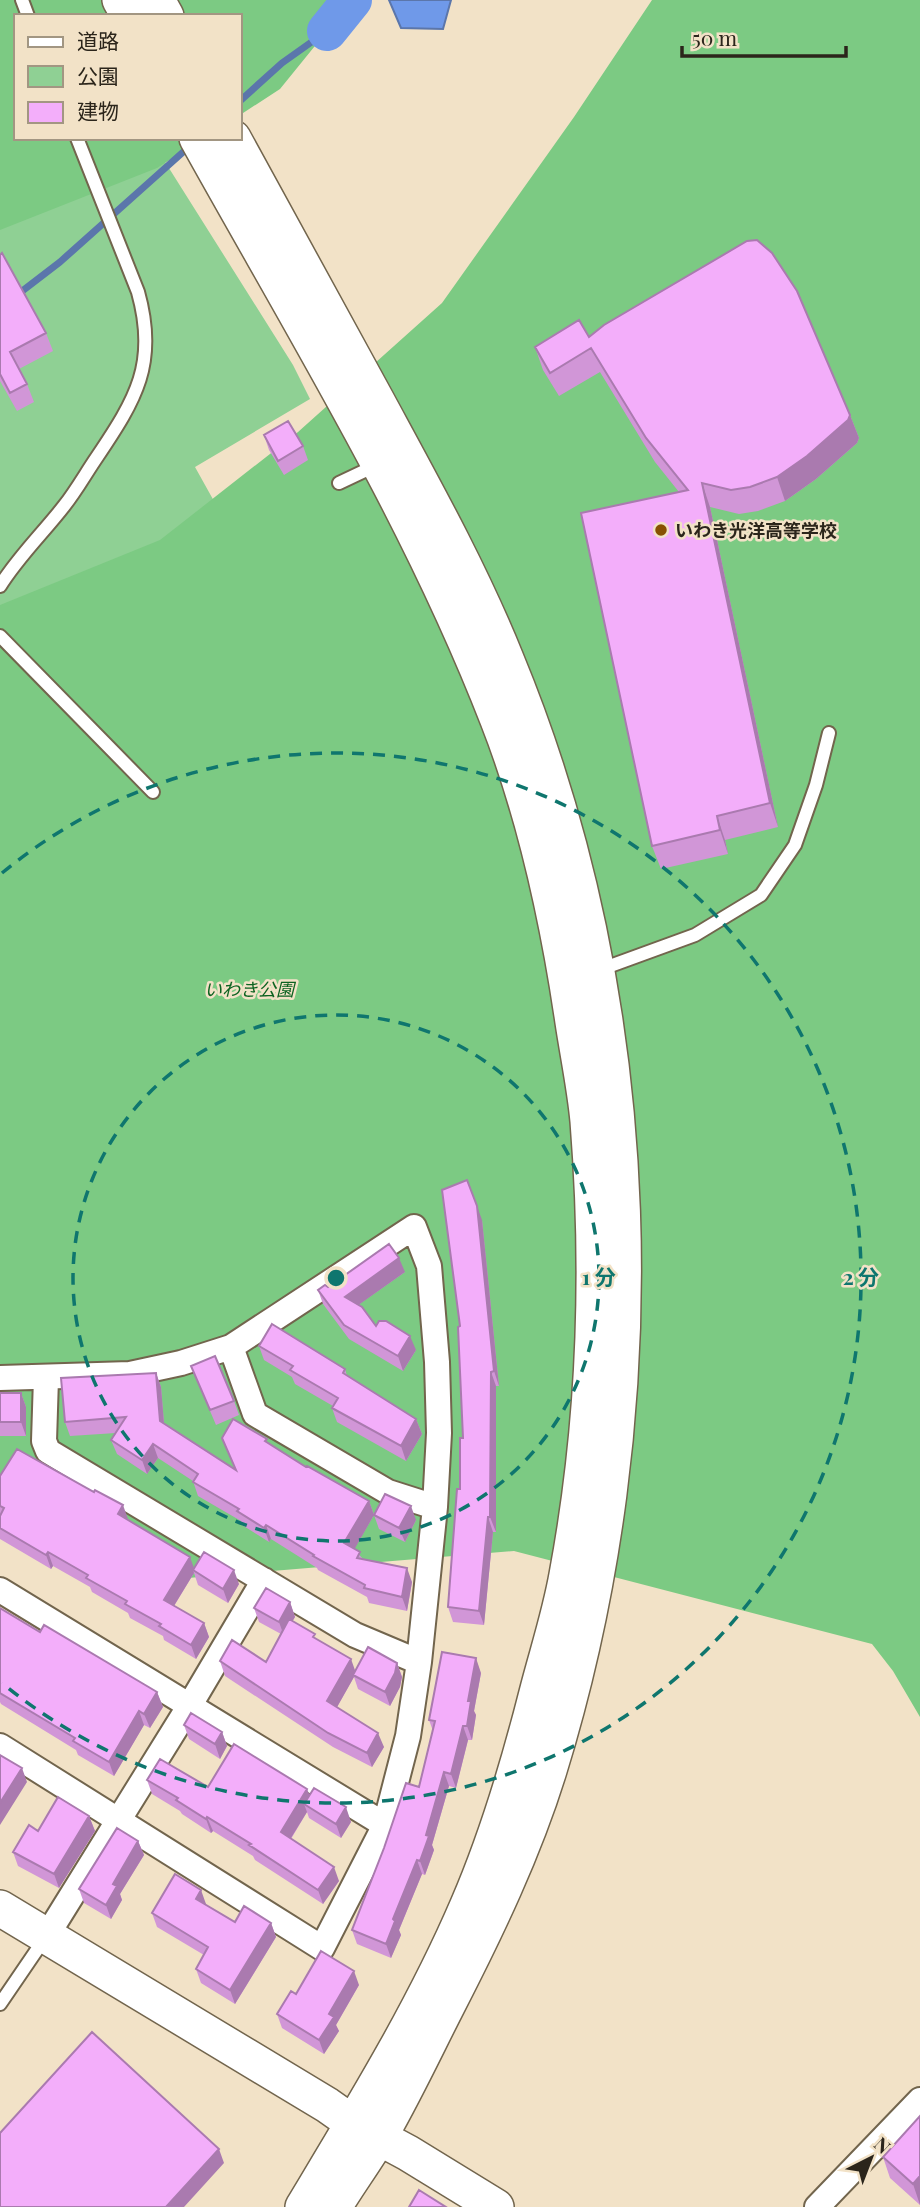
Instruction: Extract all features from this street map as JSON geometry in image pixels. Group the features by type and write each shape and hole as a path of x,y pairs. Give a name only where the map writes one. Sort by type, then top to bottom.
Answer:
{"street":[{"path":"198,140 400,500 442,585 501,726 528,808 562,944 583,973"},
{"path":"234,140 453,539 507,661 553,786 583,973 620,1154 623,1314 611,1486 583,1649 548,1774 498,1906 366,2131 334,2207"},
{"path":"0,1378 130,1374 181,1363 231,1347 414,1227 429,1266 437,1362 439,1433 435,1507 419,1662 408,1736 384,1825 322,1948 0,1746"},
{"path":"231,1347 255,1414 388,1492 435,1507"},
{"path":"46,1378 44,1441 48,1451 355,1635 419,1662"},
{"path":"46,1937 264,1580"},
{"path":"0,1590 384,1825"},
{"path":"0,1908 496,2207"},
{"path":"817,2207 920,2100"},
{"path":"303,2207 366,2131"}],"lane":[{"path":"0,586 66,504 100,453 138,390 144,364 144,316 138,292 78,140"},
{"path":"339,483 379,464"},
{"path":"0,636 153,792"},
{"path":"583,973 695,935 761,895 795,845 816,785 829,733"},
{"path":"0,2004 46,1937"}],"green space":[{"path":"0,0 14,14 14,140 151,140 293,365 310,399 195,467 327,704 0,1335"},
{"path":"0,0 345,0 340,15 280,89 242,114 242,14 14,14 14,140 201,140 157,168 0,230"},
{"name":"いわき公園","path":"652,0 920,0 920,1717 893,1671 872,1644 514,1551 188,1578 0,1511 0,605 160,540 298,432 442,303 574,117"}],"water":[{"path":"389,0 451,0 443,29 401,28"}],"building":[{"path":"757,240 772,253 797,291 850,415 848,420 807,456 777,477 750,487 731,490 702,483 770,803 717,816 720,830 652,846 581,513 688,490 646,438 591,348 550,373 535,347 579,320 589,337 604,325 747,241"},
{"path":"2,253 46,333 10,352 27,384 10,393 0,374"},
{"path":"288,421 303,446 278,461 264,435"},
{"path":"467,1180 477,1206 494,1371 491,1372 490,1517 479,1611 448,1607 457,1489 460,1489 460,1438 463,1438 460,1326 442,1190"},
{"path":"389,1244 399,1258 345,1297 362,1307 376,1326 379,1321 386,1321 410,1336 398,1356 344,1325 318,1290 325,1285 328,1287"},
{"path":"272,1324 345,1369 343,1373 416,1419 401,1446 332,1408 338,1398 290,1370 293,1366 259,1346"},
{"path":"215,1356 234,1401 210,1410 191,1366"},
{"path":"156,1373 160,1421 236,1470 222,1438 233,1419 306,1467 369,1501 344,1543 360,1552 357,1558 407,1568 402,1597 364,1588 365,1585 313,1556 266,1525 264,1528 237,1511 239,1509 193,1482 198,1474 153,1444 142,1460 111,1440 126,1417 65,1422 61,1378"},
{"path":"0,1393 21,1393 21,1422 0,1422"},
{"path":"17,1449 123,1505 118,1514 190,1557 164,1600 204,1623 191,1645 125,1604 127,1601 86,1578 88,1575 48,1552 46,1555 0,1528 0,1516 4,1508 0,1506 0,1476"},
{"path":"385,1494 411,1506 399,1528 374,1515"},
{"path":"204,1552 234,1570 223,1589 193,1570"},
{"path":"266,1588 290,1602 279,1622 254,1608"},
{"path":"0,1608 40,1632 44,1625 157,1692 144,1714 139,1711 109,1762 0,1693"},
{"path":"289,1619 315,1634 313,1637 351,1659 327,1701 378,1733 367,1753 328,1733 220,1661 232,1640 266,1662"},
{"path":"368,1647 397,1663 385,1692 353,1675"},
{"path":"442,1652 476,1658 468,1701 471,1701 467,1726 463,1726 451,1774 444,1772 426,1835 429,1836 393,1919 395,1921 386,1944 352,1930 406,1783 419,1787 435,1721 429,1720"},
{"path":"191,1713 222,1732 215,1744 184,1725"},
{"path":"234,1744 307,1789 281,1832 334,1867 318,1890 249,1845 251,1844 207,1817 206,1819 147,1780 160,1759 208,1787"},
{"path":"0,1755 22,1768 0,1803"},
{"path":"314,1788 346,1807 336,1824 304,1804"},
{"path":"58,1797 89,1816 54,1874 13,1852 29,1825 38,1831"},
{"path":"117,1828 138,1841 113,1884 117,1886 106,1905 79,1889"},
{"path":"175,1874 201,1890 196,1899 235,1922 244,1906 271,1923 230,1990 196,1969 208,1947 152,1913"},
{"path":"321,1951 354,1971 329,2014 334,2017 319,2040 277,2014 291,1991 296,1994"},
{"path":"92,2032 219,2149 166,2207 0,2207 0,2133"},
{"path":"920,2116 920,2176 913,2184 883,2157"},
{"path":"419,2190 446,2207 409,2207"}],"waterway":[{"path":"327,31 352,0"},
{"path":"242,99 282,63 327,31"},
{"path":"17,295 60,262 191,145"}],"place":[{"name":"いわき光洋高等学校","path":"661,530"}]}
